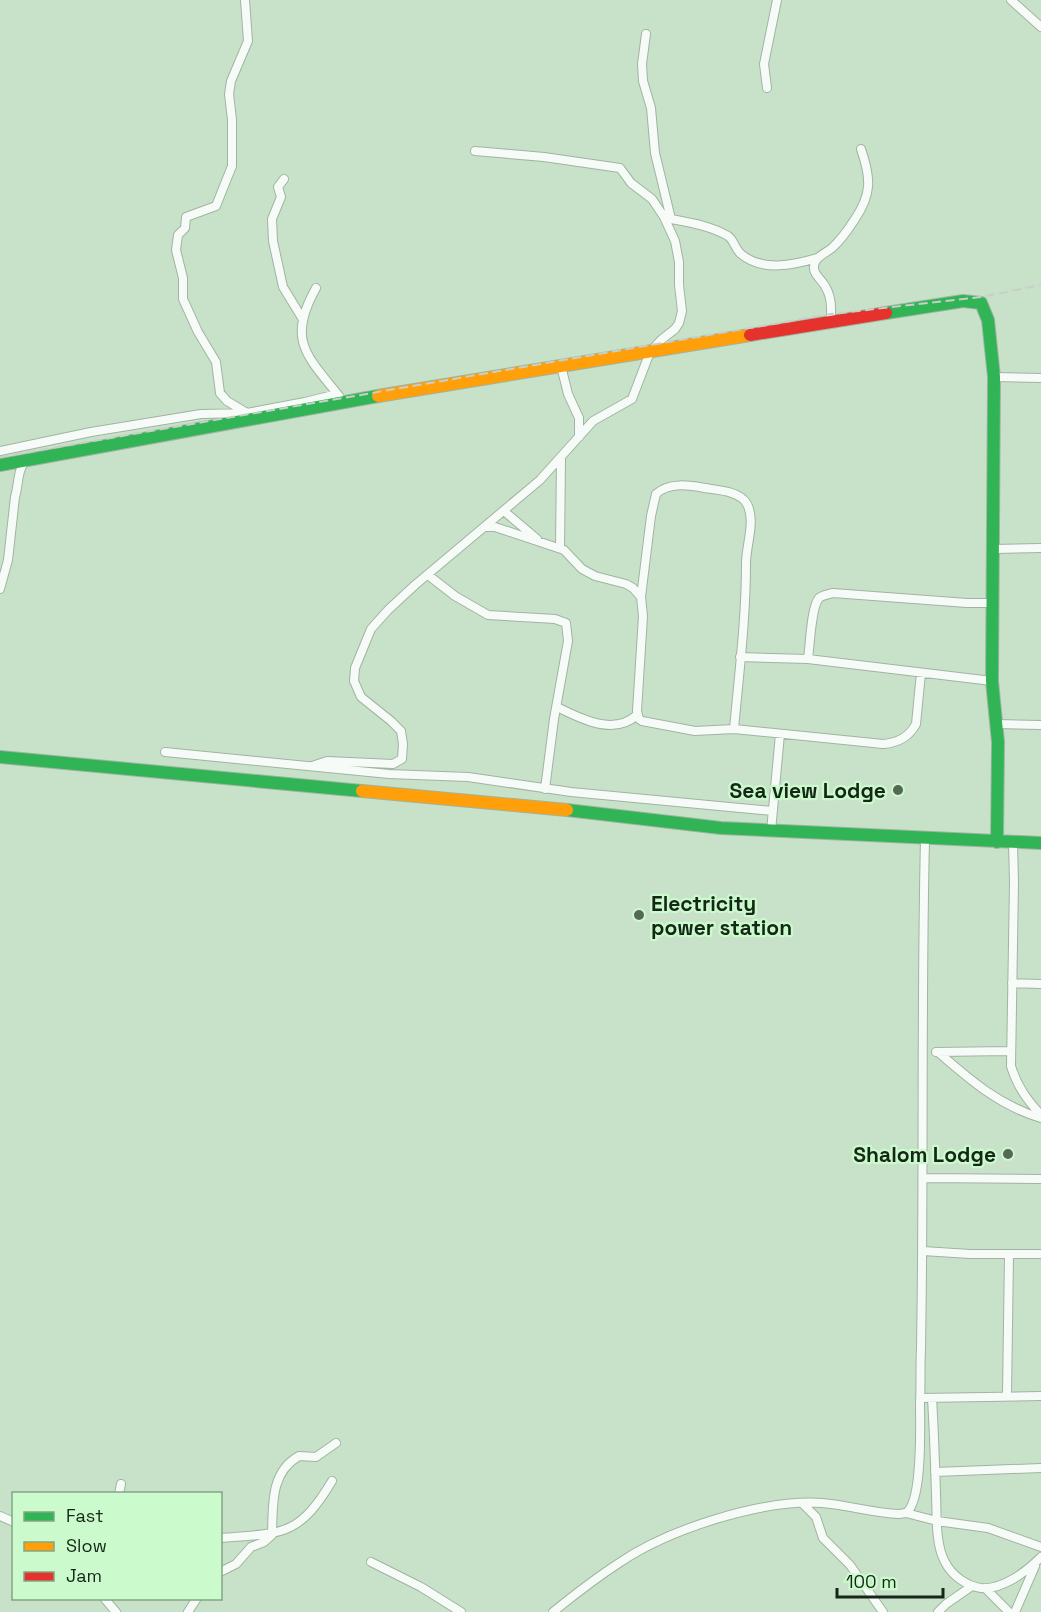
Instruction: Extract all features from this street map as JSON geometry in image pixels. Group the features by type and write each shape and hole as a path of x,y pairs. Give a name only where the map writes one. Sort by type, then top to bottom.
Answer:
{"main road":[{"path":"0,465 341,399 963,301 981,303 988,320 994,377 992,681 996,724 997,842"},
{"path":"0,757 615,814 721,828 1041,843"}],"street":[{"path":"245,0 248,41 229,88 232,120 231,170 216,206 186,216 185,228 178,235 176,250 183,278 183,299 198,332 216,362 218,389 223,398 247,413"},
{"path":"767,87 764,64 777,0"},
{"path":"1011,0 1041,27"},
{"path":"312,766 327,761 393,764 402,759 404,744 401,731 361,697 356,689 353,676 371,629 388,610 487,527 561,459 593,421 632,399 650,352 678,326 681,316 679,255 667,218 655,153 651,108 643,81 642,64 646,34"},
{"path":"476,151 484,150 618,166 632,183 652,199 667,218 701,225 730,237 741,255 783,267 817,258 843,238 866,200 868,192 868,173 861,149"},
{"path":"284,179 278,186 281,197 272,219 273,241 283,287 302,318"},
{"path":"817,258 814,266 815,273 829,294 831,302 830,322"},
{"path":"795,264 815,273"},
{"path":"316,288 306,305 302,318 301,332 304,349 341,399"},
{"path":"561,366 568,394 579,418 579,437"},
{"path":"994,377 1041,378"},
{"path":"0,452 91,432 201,414 247,413 341,399"},
{"path":"560,548 561,459"},
{"path":"0,589 8,560 20,466 26,460"},
{"path":"557,707 576,717 611,726 630,722 637,715 643,616 641,597 651,516 656,494 663,489 687,485 726,492 739,497 744,500 749,509 746,602 734,729"},
{"path":"504,512 537,539"},
{"path":"487,527 495,527 537,539 560,548 582,569 595,576 626,584 641,597"},
{"path":"994,549 1041,548"},
{"path":"428,575 455,596 488,615 546,618 566,623 568,650 545,789"},
{"path":"808,659 815,607 818,599 824,595 833,593 993,603"},
{"path":"740,657 808,659 992,681"},
{"path":"637,715 642,721 648,723 695,731 734,729 883,744 898,741 912,731 916,724 921,673"},
{"path":"996,724 1041,724"},
{"path":"771,831 780,734"},
{"path":"165,752 389,774 468,777 545,789 773,811"},
{"path":"906,1513 913,1506 916,1494 921,1398 925,839"},
{"path":"1013,843 1011,1066 1022,1092 1041,1117"},
{"path":"1012,983 1041,984"},
{"path":"924,1052 1010,1051"},
{"path":"938,1052 966,1077 1008,1106 1041,1117"},
{"path":"923,1178 1041,1179"},
{"path":"923,1251 1008,1255 1041,1254"},
{"path":"1007,1395 1008,1255"},
{"path":"921,1398 1041,1396"},
{"path":"932,1398 937,1521 940,1550 945,1562 957,1577 972,1586 985,1588 999,1585 1025,1572 1039,1558"},
{"path":"222,1571 236,1564 251,1548 272,1535 275,1483 296,1457 316,1457 336,1443"},
{"path":"935,1472 1041,1468"},
{"path":"222,1538 272,1535 285,1531 304,1519 321,1500 332,1481"},
{"path":"553,1612 620,1562 681,1532 735,1513 765,1506 822,1503 877,1512 906,1513 937,1521 988,1528 1041,1547"},
{"path":"803,1504 816,1517 823,1538 850,1565 883,1612"},
{"path":"1015,1612 1039,1558"},
{"path":"371,1562 421,1587 461,1612"},
{"path":"938,1612 972,1586"},
{"path":"985,1588 1006,1609 1019,1600"},
{"path":"105,1600 116,1612"}],"railway":[{"path":"0,457 831,314 981,297 1041,285"}],"traffic: fast":[{"path":"886,313 963,301 981,303 988,320 994,377 992,681 998,742 997,842"},
{"path":"0,465 378,396"},
{"path":"0,757 362,791"},
{"path":"567,810 721,828 1041,843"}],"traffic: slow":[{"path":"378,396 750,335"},
{"path":"362,791 567,810"}],"traffic: jam":[{"path":"750,335 886,313"}],"place":[{"name":"Sea view Lodge","path":"898,790"},
{"name":"Electricity power station","path":"639,915"},
{"name":"Shalom Lodge","path":"1008,1154"}]}
